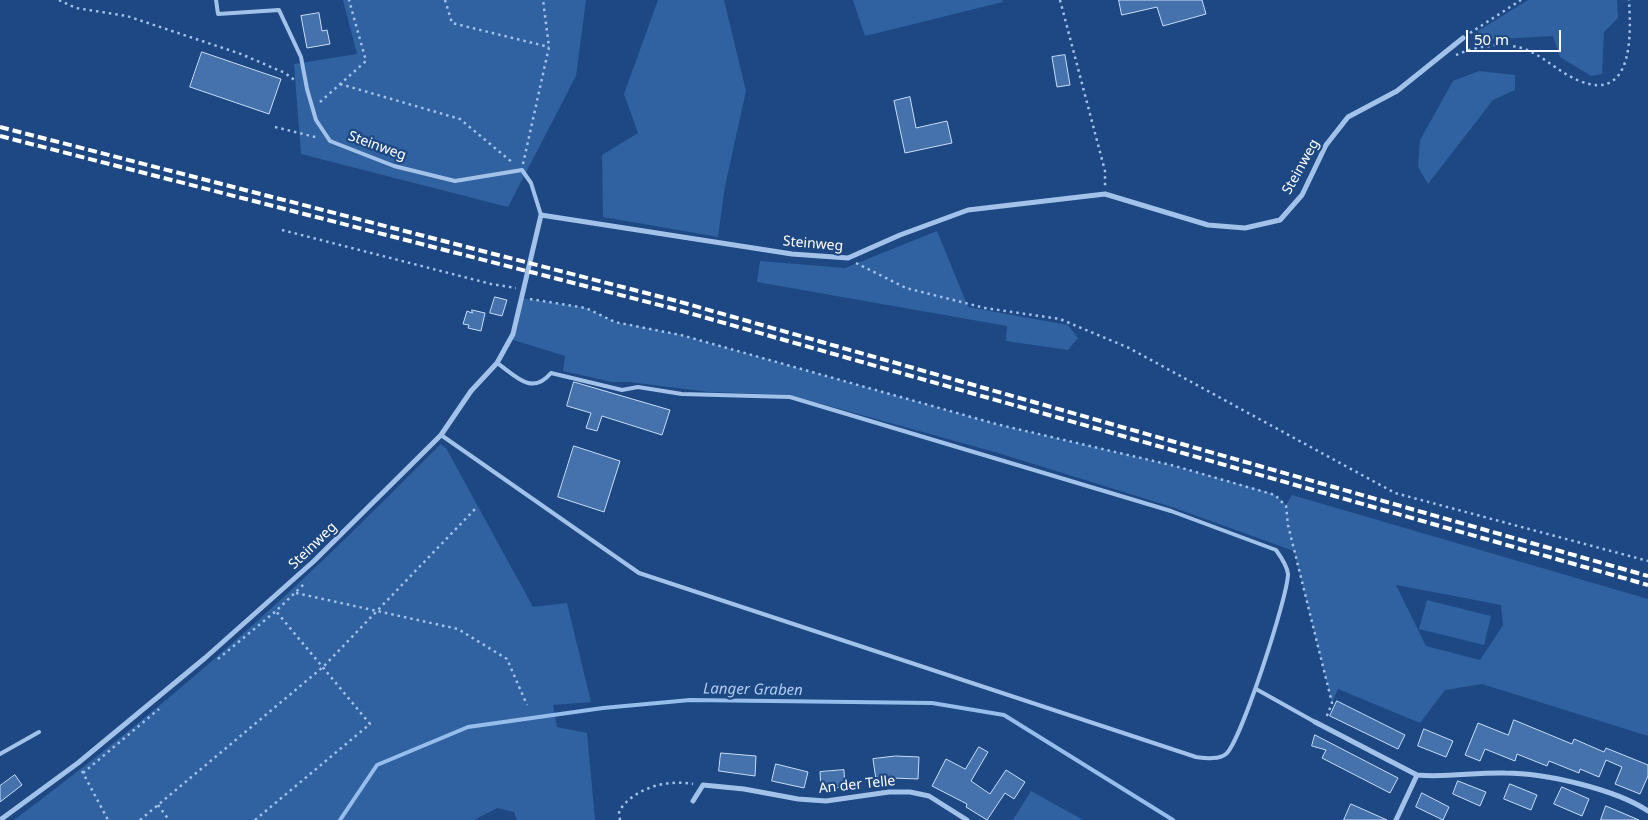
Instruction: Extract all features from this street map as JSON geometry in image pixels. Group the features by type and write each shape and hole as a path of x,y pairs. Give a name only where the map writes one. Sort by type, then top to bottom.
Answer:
{"street":[{"name":"Steinweg","path":"0,820 78,763 141,713 269,602 322,554 441,435 471,390 497,363 513,334 541,215 792,254 848,258 900,235 968,210 1106,194 1208,225 1245,228 1280,220 1302,195 1326,145 1348,117 1397,92 1462,38"},
{"path":"1315,722 1417,776 1524,774 1600,789 1648,811"},
{"path":"1396,820 1417,776"},
{"path":"693,801 703,785"},
{"name":"An der Telle","path":"703,785 744,789 808,800 838,800 888,792 918,793 944,804 966,820"}],"lane":[{"name":"Steinweg","path":"216,0 218,14 279,10 302,57 307,88 316,120 330,141 394,166 454,181 522,170 532,183 541,215"},
{"path":"441,435 639,573 1196,757 1218,758 1228,752 1239,734 1256,689 1288,574 1282,557 1276,550 1171,511 790,397 682,394 645,387 622,390 550,373 546,379 535,384 517,380 497,363"},
{"path":"1256,689 1315,722"},
{"path":"0,754 40,732"}],"path":[{"path":"59,0 76,8 127,16 241,54 285,73 307,88"},
{"path":"313,108 366,61 349,0"},
{"path":"445,0 452,23 549,47"},
{"path":"522,170 524,149 541,88 549,47 543,0"},
{"path":"1060,0 1105,171 1106,194"},
{"path":"1462,38 1521,0"},
{"path":"1449,59 1464,51 1483,47 1504,46 1526,49 1581,82 1598,85 1608,83 1620,73 1628,56 1629,0"},
{"path":"340,84 460,119 522,170"},
{"path":"274,127 330,141"},
{"path":"282,230 491,284 523,289"},
{"path":"848,258 906,288 986,308 1060,318 1129,348 1395,493 1648,560"},
{"path":"521,298 586,308 614,322 681,335 996,424 1175,466 1264,491 1284,501 1332,703 1322,726"},
{"path":"140,820 323,667 476,507"},
{"path":"282,590 458,629 507,659 527,705"},
{"path":"255,820 370,724 269,602"},
{"path":"78,763 108,820"},
{"path":"620,820 619,811 626,800 644,790 680,782 703,785"},
{"path":"158,805 169,820"}],"shaded area":[{"path":"343,0 586,0 576,76 508,207 301,154 294,64 357,54"},
{"path":"658,0 724,0 746,91 725,186 718,237 603,217 602,155 638,133 624,94"},
{"path":"853,0 1002,0 1003,2 865,36"},
{"path":"1528,0 1617,0 1618,18 1604,32 1602,74 1591,76 1560,57 1553,36 1481,40 1478,31"},
{"path":"1479,71 1515,75 1515,90 1493,100 1428,184 1418,167 1420,140 1453,81"},
{"path":"937,231 968,307 1068,325 1078,338 1068,350 1006,341 1007,326 757,282 760,261 845,268"},
{"path":"521,298 586,308 615,322 681,335 996,424 1175,466 1264,491 1275,495 1286,505 1292,495 1648,599 1648,736 1482,684 1445,690 1420,723 1338,689 1332,703 1294,551 1172,507 998,453 790,395 710,392 629,382 612,382 563,371 565,356 510,339","holes":["1396,585 1501,605 1503,625 1480,660 1426,646"]},
{"path":"441,444 446,448 533,607 567,603 591,702 553,705 557,727 587,733 595,820 517,820 514,812 497,808 474,820 14,820 132,728 246,631 319,564"},
{"path":"1427,600 1491,616 1484,645 1419,629"},
{"path":"1031,791 1083,820 1013,820"}],"building":[{"path":"1119,0 1202,0 1206,14 1163,26 1157,7 1122,15"},
{"path":"319,13 322,31 327,30 330,44 307,48 301,16"},
{"path":"202,52 281,79 269,114 190,87"},
{"path":"1065,55 1070,85 1057,87 1052,57"},
{"path":"910,97 916,128 947,121 952,143 905,153 894,101"},
{"path":"495,297 507,300 502,316 490,313"},
{"path":"472,310 485,313 481,331 468,328 469,325 463,324 467,311 472,313"},
{"path":"574,382 670,410 662,435 602,416 597,431 586,428 591,413 567,406"},
{"path":"574,446 620,461 604,512 558,497"},
{"path":"1337,701 1405,735 1398,749 1330,716"},
{"path":"1514,720 1572,744 1574,739 1604,752 1606,748 1648,765 1648,776 1640,794 1615,784 1622,767 1606,760 1599,777 1580,769 1579,773 1549,761 1547,766 1517,754 1515,761 1485,749 1480,761 1465,755 1478,723 1508,735"},
{"path":"1424,729 1453,741 1446,757 1418,746"},
{"path":"1315,735 1398,778 1390,793 1322,758 1326,750 1312,746"},
{"path":"979,747 988,752 971,781 990,794 1006,770 1025,782 1014,799 1005,793 987,820 966,807 967,804 932,786 946,759 965,769"},
{"path":"721,753 756,756 755,776 719,771"},
{"path":"896,756 919,757 918,779 892,778 876,780 873,759"},
{"path":"776,764 808,772 804,788 772,781"},
{"path":"844,770 845,787 821,789 820,772"},
{"path":"15,775 22,785 0,802 0,786"},
{"path":"1458,781 1486,792 1480,806 1453,794"},
{"path":"1510,784 1537,795 1531,810 1504,799"},
{"path":"1562,787 1589,799 1582,816 1554,804"},
{"path":"1422,793 1449,807 1443,820 1416,807"},
{"path":"1351,804 1387,820 1344,820"},
{"path":"1606,806 1639,820 1601,820"}],"waterway":[{"name":"Langer Graben","path":"340,820 377,765 468,727 603,708 690,700 932,703 1004,715 1173,820"}],"railway":[{"path":"0,127 677,301 1648,576"},
{"path":"0,136 675,309 1648,585"}]}
